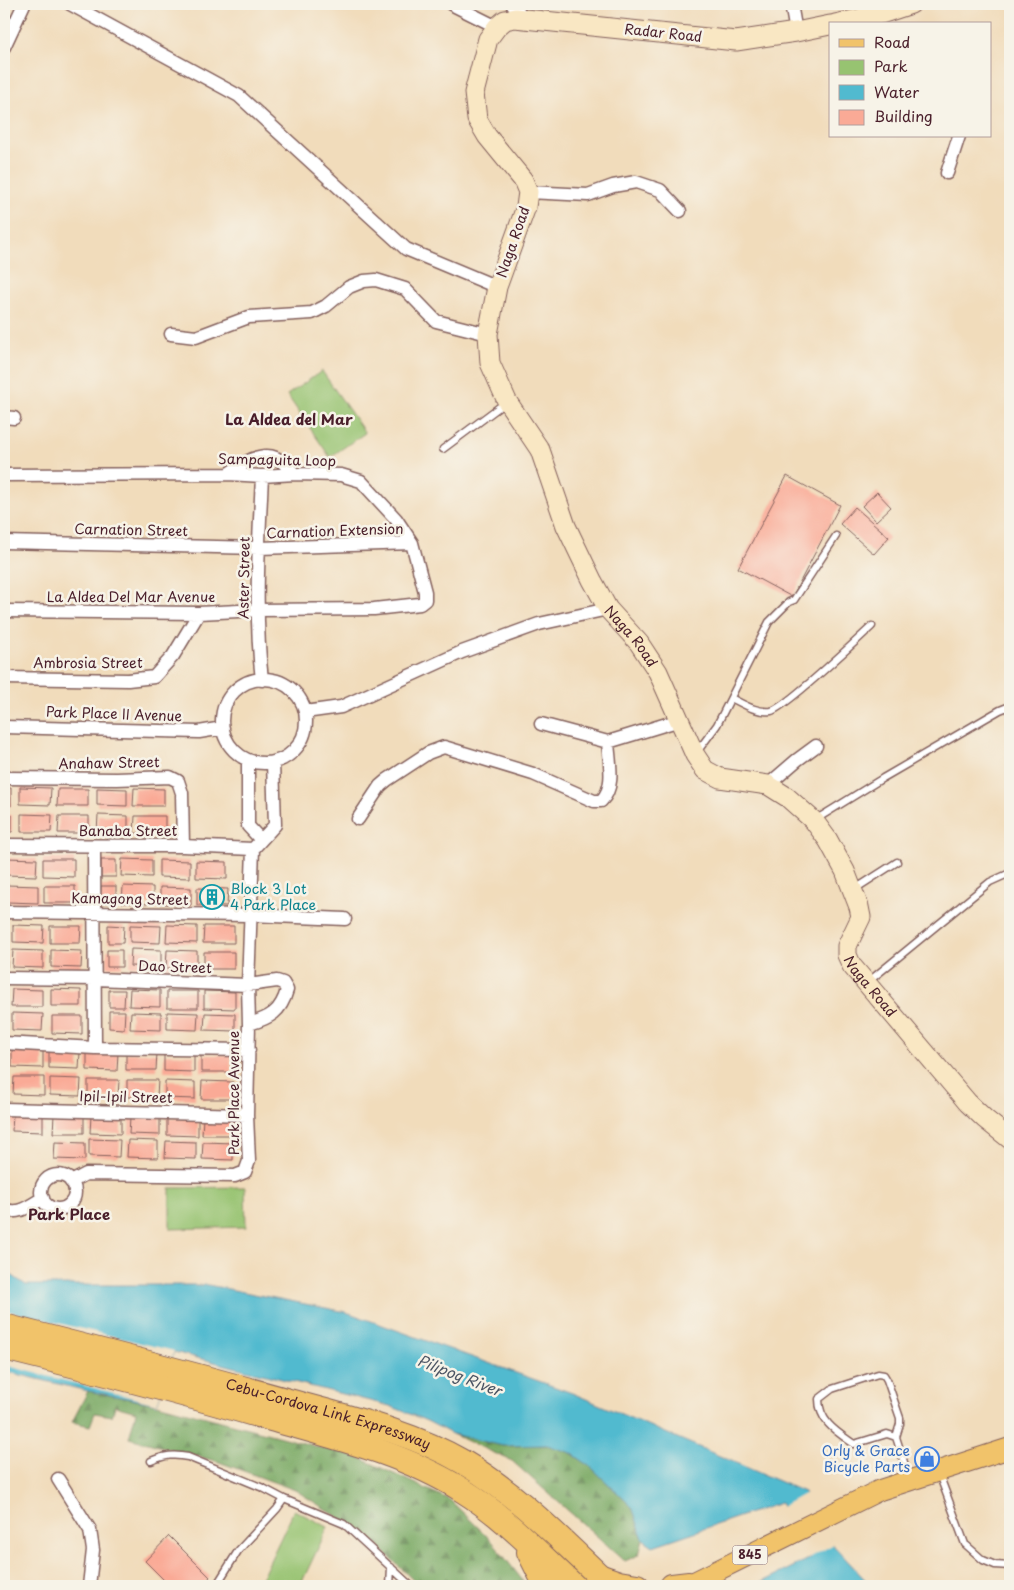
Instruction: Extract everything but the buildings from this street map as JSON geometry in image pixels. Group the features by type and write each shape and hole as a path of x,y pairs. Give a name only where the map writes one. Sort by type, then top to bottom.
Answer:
{"highway":[{"name":"Cebu-Cordova Link Expressway","path":"4,1326 165,1377 304,1428 412,1464 464,1491 496,1515 574,1586"},
{"name":"Cebu-Cordova Link Expressway","path":"4,1348 165,1377 385,1429 451,1456 476,1470 547,1526 605,1581"},
{"path":"522,1538 546,1586"},
{"path":"605,1581 637,1586"}],"main road":[{"name":"845","path":"682,1586 880,1490 1010,1448"}],"street":[{"path":"4,47 24,4"},
{"path":"70,4 239,96 406,250 498,286"},
{"path":"451,4 497,27"},
{"path":"512,4 524,19"},
{"path":"791,4 796,32"},
{"path":"855,22 886,19 911,4"},
{"name":"Radar Road","path":"497,27 505,20 515,18 736,41 829,25"},
{"name":"Naga Road","path":"497,27 488,39 474,93 477,119 487,136 523,180 528,192 526,207 498,286 488,334 490,363 507,401 540,450 566,526 592,580 608,608 639,643 658,672 695,755 705,770 720,778 768,785 787,797 814,821 828,840 854,890 861,917 847,946 852,966 968,1103 1010,1139"},
{"path":"947,172 958,138"},
{"path":"528,192 588,195 613,186 636,182 660,190 680,211"},
{"path":"172,334 196,337 249,317 312,313 326,306 350,287 364,281 376,280 405,289 436,321 488,334"},
{"path":"228,474 254,458 263,456 276,458 295,474"},
{"name":"Sampaguita Loop","path":"4,476 341,475 361,481 396,519 412,544 425,592 425,600 420,604 374,609 258,610"},
{"name":"Aster Street","path":"262,476 258,610 258,645 262,680"},
{"name":"Carnation Street","path":"4,542 259,548"},
{"name":"Carnation Extension","path":"259,548 412,544"},
{"path":"305,712 341,707 462,652 540,624 608,608"},
{"name":"La Aldea Del Mar Avenue","path":"4,611 199,613 258,610"},
{"name":"Ambrosia Street","path":"4,678 128,680 154,677 173,656 199,613"},
{"path":"253,680 280,682 291,689 300,700 305,712 306,725 296,749 285,758 273,762 260,763 248,760 237,754 229,744 223,728 224,710 228,700 234,691 253,680"},
{"path":"542,724 608,742 680,720"},
{"name":"Park Place II Avenue","path":"4,726 199,732 223,728"},
{"path":"358,819 380,786 387,780 434,750 444,747 533,774 594,801 601,801 607,796 610,787 608,742"},
{"path":"768,785 816,746"},
{"path":"248,760 248,826 257,844 275,825 273,762"},
{"name":"Anahaw Street","path":"4,778 117,779 170,777 178,781 182,793 183,846"},
{"name":"Banaba Street","path":"4,845 183,846 257,844"},
{"name":"Park Place Avenue","path":"71,1182 86,1174 235,1176 245,1172 250,1161 247,1115 250,1024 248,985 250,915 257,844"},
{"path":"94,846 95,1048"},
{"name":"Kamagong Street","path":"4,912 250,915 345,919"},
{"name":"Dao Street","path":"4,978 95,979 248,985 277,981 283,983 286,990 285,997 274,1014 267,1019 250,1024"},
{"path":"4,1043 95,1048 249,1050"},
{"name":"Ipil-Ipil Street","path":"4,1109 247,1115"},
{"path":"58,1176 68,1178 71,1182 74,1186 75,1195 67,1207 53,1208 45,1203 42,1188 48,1179 58,1176"},
{"path":"4,1209 19,1211 43,1198"},
{"path":"58,1479 90,1530 94,1550 89,1586"}],"lane":[{"path":"443,449 507,401"},
{"path":"695,755 717,725 769,622 788,602 794,600 836,536"},
{"path":"731,698 760,711 773,711 793,696 872,626"},
{"path":"814,821 883,778 1010,706"},
{"path":"854,890 897,862"},
{"path":"867,983 990,882 1010,873"},
{"path":"896,1437 888,1434 854,1444 832,1429 823,1419 819,1408 819,1399 832,1389 878,1374 884,1375 900,1418 896,1437 910,1480"},
{"path":"151,1461 164,1456 188,1457 344,1524 411,1586"},
{"path":"938,1470 965,1544 983,1560 995,1565 1010,1566"},
{"path":"216,1586 238,1551 284,1499"},
{"path":"390,1586 391,1566"}],"green space":[{"path":"322,371 365,433 330,457 287,395"},
{"path":"245,1187 246,1227 170,1229 170,1188"},
{"path":"88,1391 157,1404 360,1458 450,1500 491,1540 527,1586 419,1586 368,1536 295,1490 219,1462 129,1438 136,1412 115,1406 112,1416 95,1413 90,1426 72,1422"},
{"path":"452,1434 503,1446 547,1445 571,1453 590,1466 632,1507 643,1539 639,1555 625,1561 512,1461"},
{"path":"294,1510 328,1527 300,1586 258,1586"}],"water":[{"name":"Pilipog River","path":"4,1270 26,1285 208,1285 346,1312 572,1393 804,1492 834,1546 871,1586 754,1586 811,1558 780,1503 653,1546 643,1539 632,1507 590,1466 571,1453 547,1445 503,1446 452,1434 427,1421 390,1406 174,1352 157,1404 88,1391 4,1371"}],"pier":[{"path":"4,1310 174,1351 157,1404 4,1365"},
{"path":"806,1493 834,1544 809,1558 781,1507"}],"place":[{"name":"Block 3 Lot 4 Park Place","path":"212,897"},
{"name":"Orly & Grace Bicycle Parts","path":"927,1459"}],"district":[{"name":"La Aldea del Mar","path":"289,420"},
{"name":"Park Place","path":"69,1215"}]}
